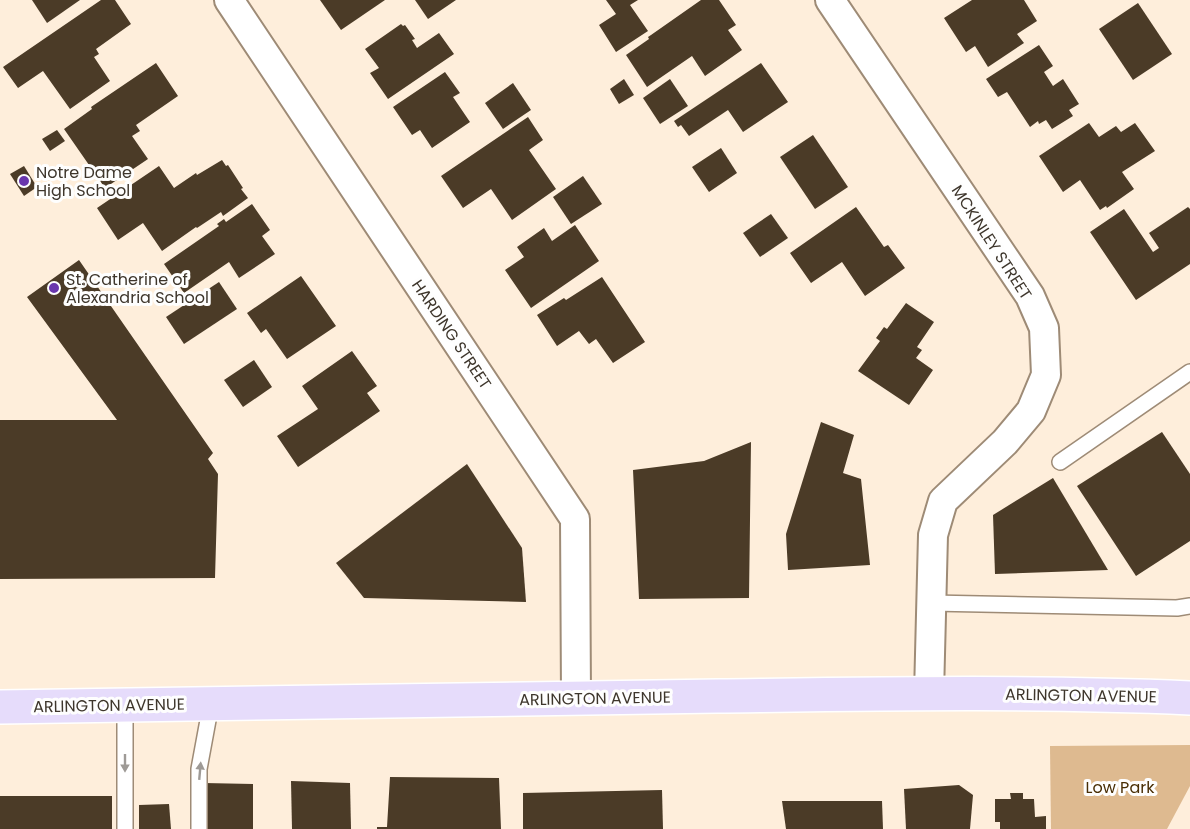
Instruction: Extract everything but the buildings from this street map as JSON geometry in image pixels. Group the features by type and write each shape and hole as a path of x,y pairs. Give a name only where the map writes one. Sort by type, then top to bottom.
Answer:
{"main road":[{"name":"ARLINGTON AVENUE","path":"0,707 929,694 1124,695 1190,698"}],"street":[{"name":"HARDING STREET","path":"229,0 575,519 576,698"},
{"name":"MCKINLEY STREET","path":"830,0 1030,296 1044,328 1046,375 1031,411 1005,442 943,501 933,535 929,694"}],"lane":[{"path":"1060,462 1190,372"},
{"path":"931,603 1177,608 1190,606"},
{"path":"199,829 199,769 211,704"},
{"path":"124,829 125,705"}],"green space":[{"name":"Low Park","path":"1190,745 1190,786 1167,829 1051,829 1050,746"}],"place":[{"name":"Notre Dame High School","path":"24,181"},
{"name":"St. Catherine of Alexandria School","path":"54,288"}]}
